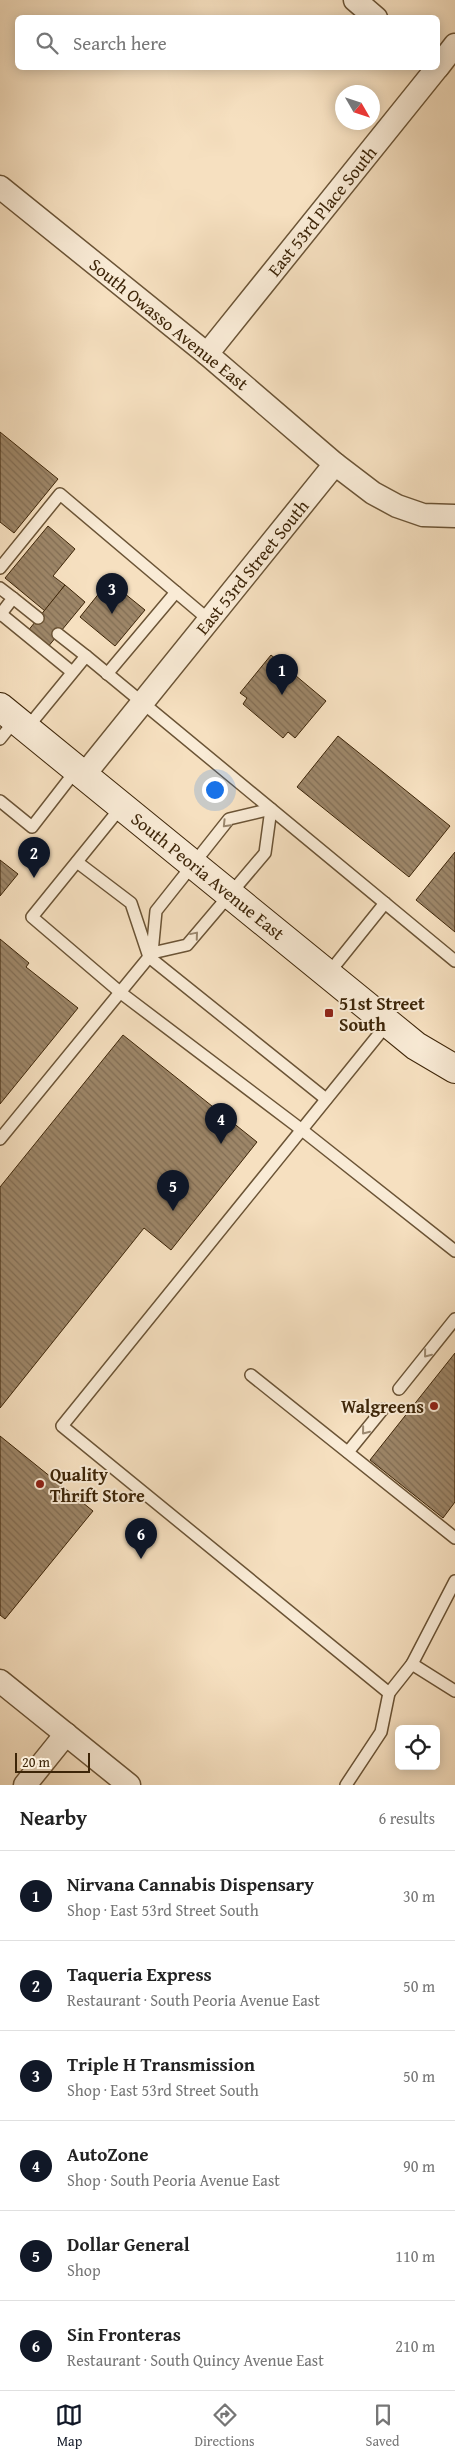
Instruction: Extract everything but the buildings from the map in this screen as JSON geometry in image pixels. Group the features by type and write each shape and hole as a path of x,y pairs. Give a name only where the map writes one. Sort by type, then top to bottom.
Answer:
{"main road":[{"name":"South Peoria Avenue East","path":"11,723 81,772 416,1046 455,1069"},
{"name":"South Peoria Avenue East","path":"416,1046 455,1090"}],"street":[{"path":"355,0 372,15"},
{"name":"East 53rd Place South","path":"440,63 455,45"},
{"name":"East 53rd Place South","path":"207,354 435,70"},
{"name":"South Owasso Avenue East","path":"0,187 207,354 335,464"},
{"path":"335,464 373,493 397,506 423,515 455,516"},
{"name":"East 53rd Street South","path":"81,772 142,703 335,464"},
{"path":"0,1681 129,1785"},
{"path":"25,1785 66,1734"}],"lane":[{"path":"0,568 60,494 209,620"},
{"path":"0,588 38,618"},
{"path":"108,674 176,592"},
{"path":"14,598 0,614 72,672"},
{"path":"58,634 455,961"},
{"path":"11,723 72,672 86,656"},
{"path":"0,801 32,827 81,772"},
{"path":"122,806 32,917 121,993 302,1130 455,1251"},
{"path":"0,1139 121,993 150,955 156,912 229,819 271,809"},
{"path":"150,955 187,945 265,853 271,809"},
{"path":"77,862 131,903 150,955 326,1099"},
{"path":"328,974 385,903"},
{"path":"388,1023 62,1426 388,1693"},
{"path":"399,1389 455,1319"},
{"path":"252,1375 455,1538"},
{"path":"348,1452 383,1409"},
{"path":"346,1785 382,1732 388,1693 412,1664 455,1581"},
{"path":"412,1664 455,1691"}],"place":[{"name":"Triple H Transmission","path":"112,614"},
{"name":"Nirvana Cannabis Dispensary","path":"282,695"},
{"name":"Taqueria Express","path":"34,878"},
{"name":"51st Street South","path":"329,1013"},
{"name":"AutoZone","path":"221,1144"},
{"name":"Dollar General","path":"173,1211"},
{"name":"Walgreens","path":"434,1406"},
{"name":"Quality Thrift Store","path":"40,1484"},
{"name":"Sin Fronteras","path":"141,1559"}]}
